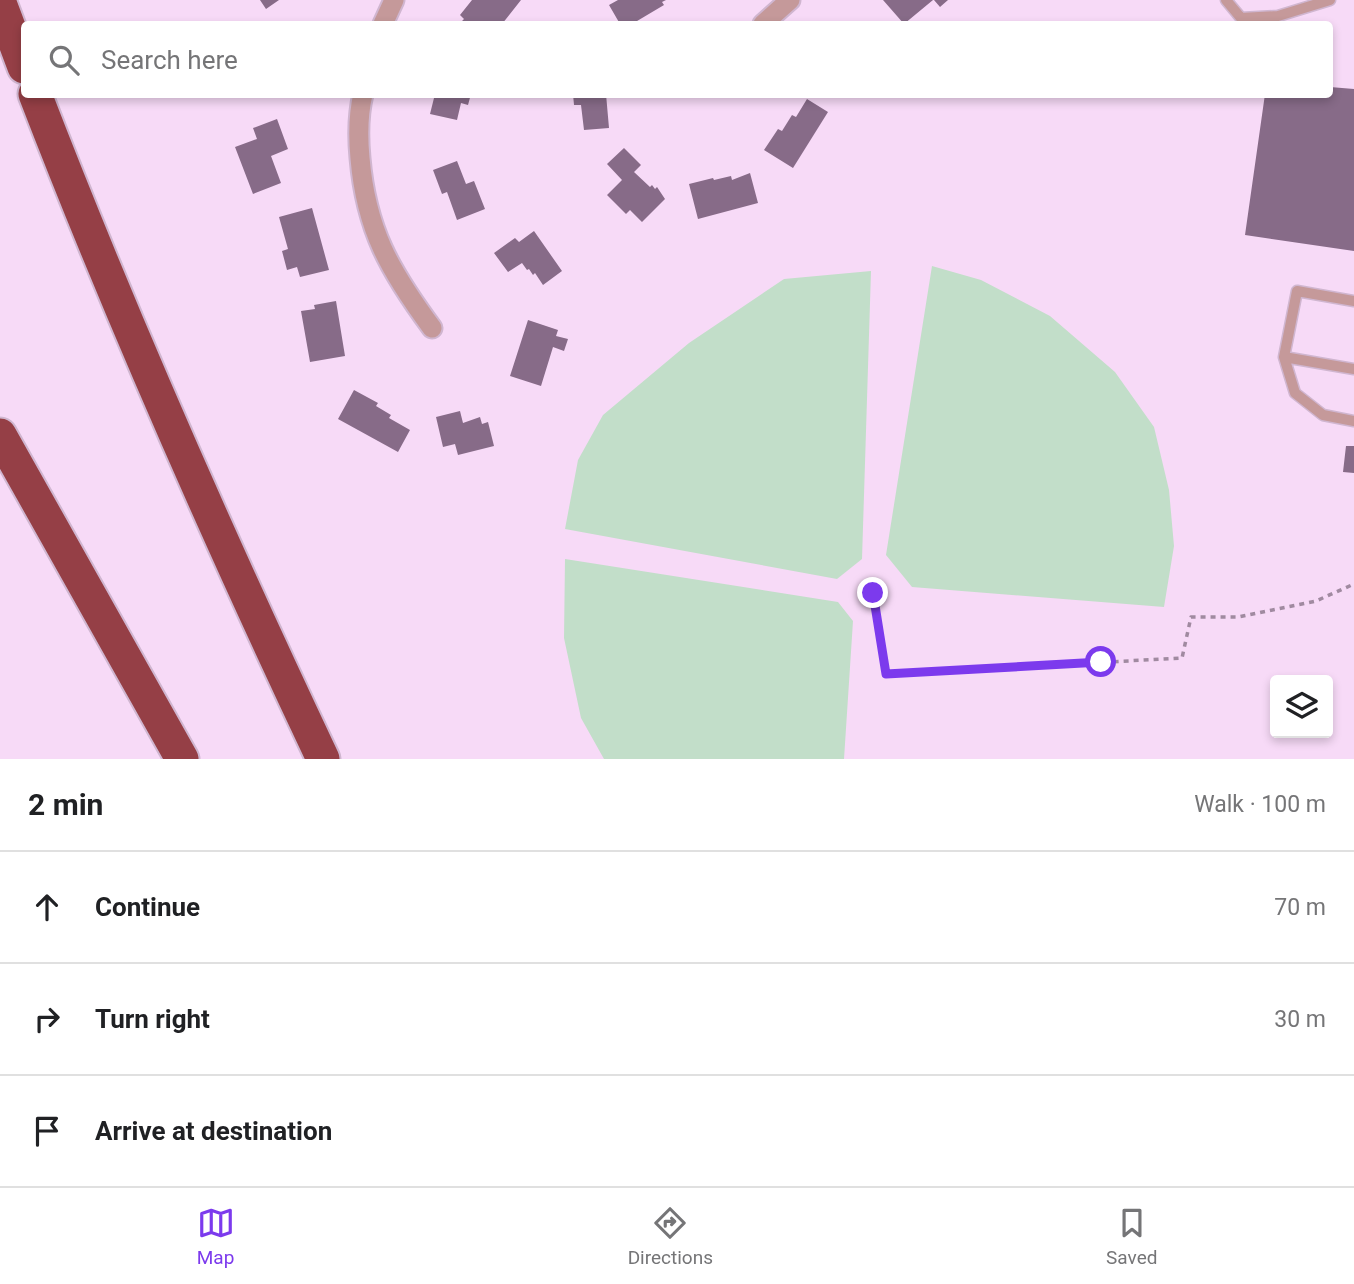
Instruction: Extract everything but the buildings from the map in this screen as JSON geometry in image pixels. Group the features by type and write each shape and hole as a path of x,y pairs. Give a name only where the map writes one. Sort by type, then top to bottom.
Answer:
{"highway":[{"path":"0,3 21,59"},
{"path":"37,98 113,288 199,490 323,759"},
{"path":"0,435 182,759"}],"street":[{"path":"384,21 394,0"},
{"path":"766,21 790,0"},
{"path":"362,98 359,109 359,150 363,194 375,234 407,294 432,328"}],"lane":[{"path":"1226,0 1241,18 1278,16 1330,0"},
{"path":"1354,301 1297,291 1284,357 1295,393 1323,415 1354,421"},
{"path":"1284,357 1354,369"}],"path":[{"path":"873,593 886,674 1182,658 1191,617 1238,617 1316,601 1354,584"}],"green space":[{"path":"932,266 981,280 1050,316 1115,372 1154,427 1169,490 1174,546 1164,607 912,587 886,555"},
{"path":"871,271 862,559 837,579 565,529 578,460 603,415 689,343 784,279"},
{"path":"565,559 838,602 853,621 844,759 604,759 581,718 564,638"}],"route":[{"path":"873,593 886,674 1101,662"}]}
